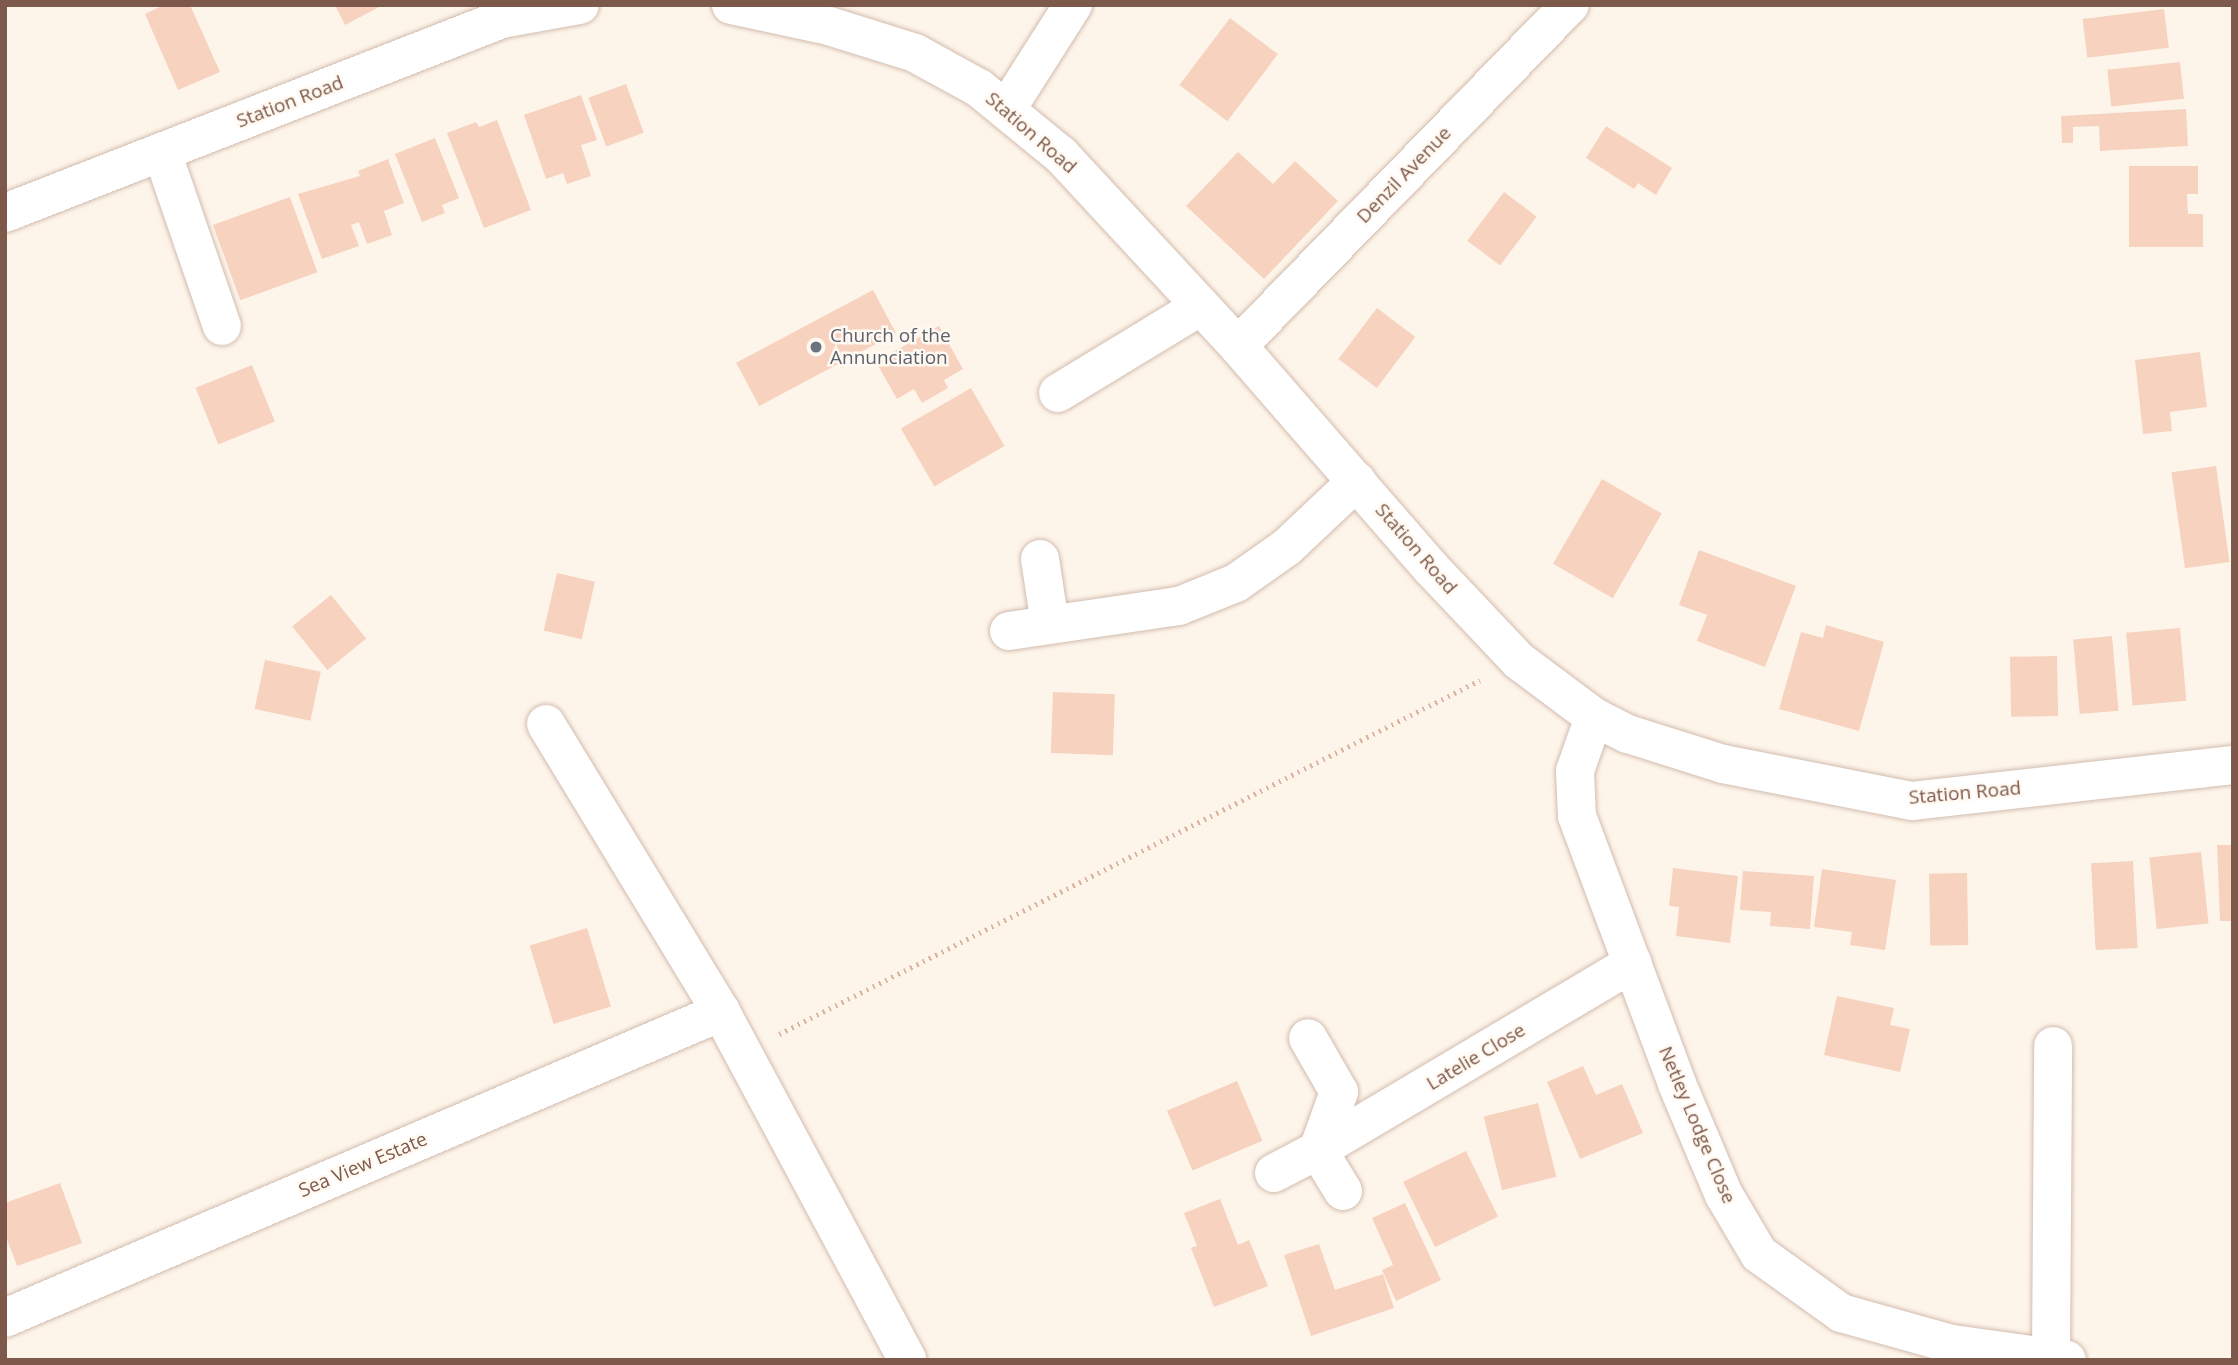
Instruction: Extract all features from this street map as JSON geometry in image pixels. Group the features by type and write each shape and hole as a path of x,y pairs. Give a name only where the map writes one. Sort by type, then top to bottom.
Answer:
{"street":[{"name":"Station Road","path":"5,213 502,19 580,5"},
{"name":"Station Road","path":"731,5 830,16 915,53 979,88 1061,155 1238,346 1431,568 1519,660 1594,717 1628,734 1723,764 1912,801 2233,765"},
{"path":"1006,110 1073,5"},
{"name":"Denzil Avenue","path":"1238,346 1570,5"},
{"path":"162,152 222,326"},
{"path":"1058,393 1201,306"},
{"path":"1009,631 1179,606 1236,583 1287,547 1357,481"},
{"path":"1040,559 1050,624"},
{"name":"Netley Lodge Close","path":"1594,717 1575,771 1577,816 1724,1195 1759,1254 1841,1313 1952,1344 2059,1357"},
{"path":"546,724 721,1012 907,1359"},
{"name":"Latelie Close","path":"1275,1173 1633,963"},
{"name":"Sea View Estate","path":"5,1318 721,1012"},
{"path":"1308,1038 1339,1092 1318,1150 1343,1191"},
{"path":"2053,1046 2059,1357"}],"path":[{"path":"743,1052 1519,660"}],"building":[{"path":"164,5 190,5 220,72 178,90 145,14"},
{"path":"335,5 383,5 345,25"},
{"path":"2164,9 2169,48 2087,58 2083,19"},
{"path":"1230,18 1278,54 1227,121 1179,85"},
{"path":"2180,62 2184,99 2111,106 2107,70"},
{"path":"626,84 644,133 606,147 588,98"},
{"path":"581,95 597,140 581,145 591,176 567,184 563,173 546,179 524,115"},
{"path":"2186,109 2188,146 2100,151 2099,126 2073,127 2073,143 2062,143 2061,116"},
{"path":"497,120 531,210 484,228 447,133 476,122 479,127"},
{"path":"1606,126 1672,168 1656,195 1638,183 1634,189 1586,158"},
{"path":"435,138 459,198 442,205 445,213 422,222 395,154"},
{"path":"1238,152 1273,184 1295,161 1338,201 1264,279 1186,206"},
{"path":"388,159 404,203 384,211 392,235 367,244 359,222 351,225 359,246 322,259 298,194 360,176 358,171"},
{"path":"2129,166 2198,166 2198,194 2187,194 2188,214 2203,214 2203,247 2129,247"},
{"path":"1504,192 1537,217 1500,265 1467,241"},
{"path":"290,197 317,272 240,300 213,225"},
{"name":"Church of the Annunciation","path":"873,290 896,333 759,406 736,363"},
{"path":"1377,308 1415,337 1377,388 1338,359"},
{"path":"939,326 963,369 944,380 948,388 922,403 914,389 897,399 876,362"},
{"path":"2200,352 2207,407 2170,412 2172,431 2143,434 2135,360"},
{"path":"252,365 275,422 218,444 195,388"},
{"path":"971,388 1004,446 934,487 901,428"},
{"path":"2216,466 2229,562 2185,568 2171,472"},
{"path":"1602,479 1662,514 1613,598 1553,564"},
{"path":"1699,550 1796,586 1765,667 1697,641 1707,615 1679,605"},
{"path":"557,573 595,582 582,639 544,630"},
{"path":"331,595 366,639 327,670 292,626"},
{"path":"1826,625 1884,642 1859,731 1779,709 1801,632 1823,638"},
{"path":"2180,628 2186,701 2133,705 2126,633"},
{"path":"2112,636 2119,711 2080,714 2073,639"},
{"path":"2057,656 2058,716 2011,717 2010,657"},
{"path":"265,660 321,672 310,721 255,709"},
{"path":"1053,692 1115,694 1113,755 1051,753"},
{"path":"2217,845 2233,845 2233,921 2220,921"},
{"path":"2201,852 2209,924 2157,929 2149,857"},
{"path":"2133,861 2138,948 2096,950 2091,863"},
{"path":"1673,868 1738,876 1730,943 1676,936 1679,907 1669,906"},
{"path":"1822,869 1896,880 1885,950 1850,945 1852,932 1814,927"},
{"path":"1743,871 1814,876 1810,929 1770,926 1771,912 1740,910"},
{"path":"1967,873 1968,945 1930,946 1929,874"},
{"path":"587,928 611,1006 554,1024 530,946"},
{"path":"1837,996 1894,1008 1890,1025 1910,1029 1900,1072 1824,1055"},
{"path":"1583,1066 1596,1095 1622,1084 1643,1133 1580,1159 1547,1082"},
{"path":"1237,1081 1262,1141 1192,1171 1167,1111"},
{"path":"1538,1103 1556,1177 1502,1190 1484,1117"},
{"path":"1466,1151 1498,1217 1435,1247 1403,1182"},
{"path":"60,1183 82,1243 17,1266 5,1234 5,1203"},
{"path":"1220,1199 1238,1245 1249,1240 1268,1286 1214,1307 1191,1248 1197,1246 1184,1213"},
{"path":"1405,1203 1441,1280 1396,1301 1382,1270 1393,1265 1372,1218"},
{"path":"1319,1244 1335,1290 1383,1274 1394,1308 1311,1336 1284,1255"}],"place":[{"name":"Church of the Annunciation","path":"816,347"}]}
